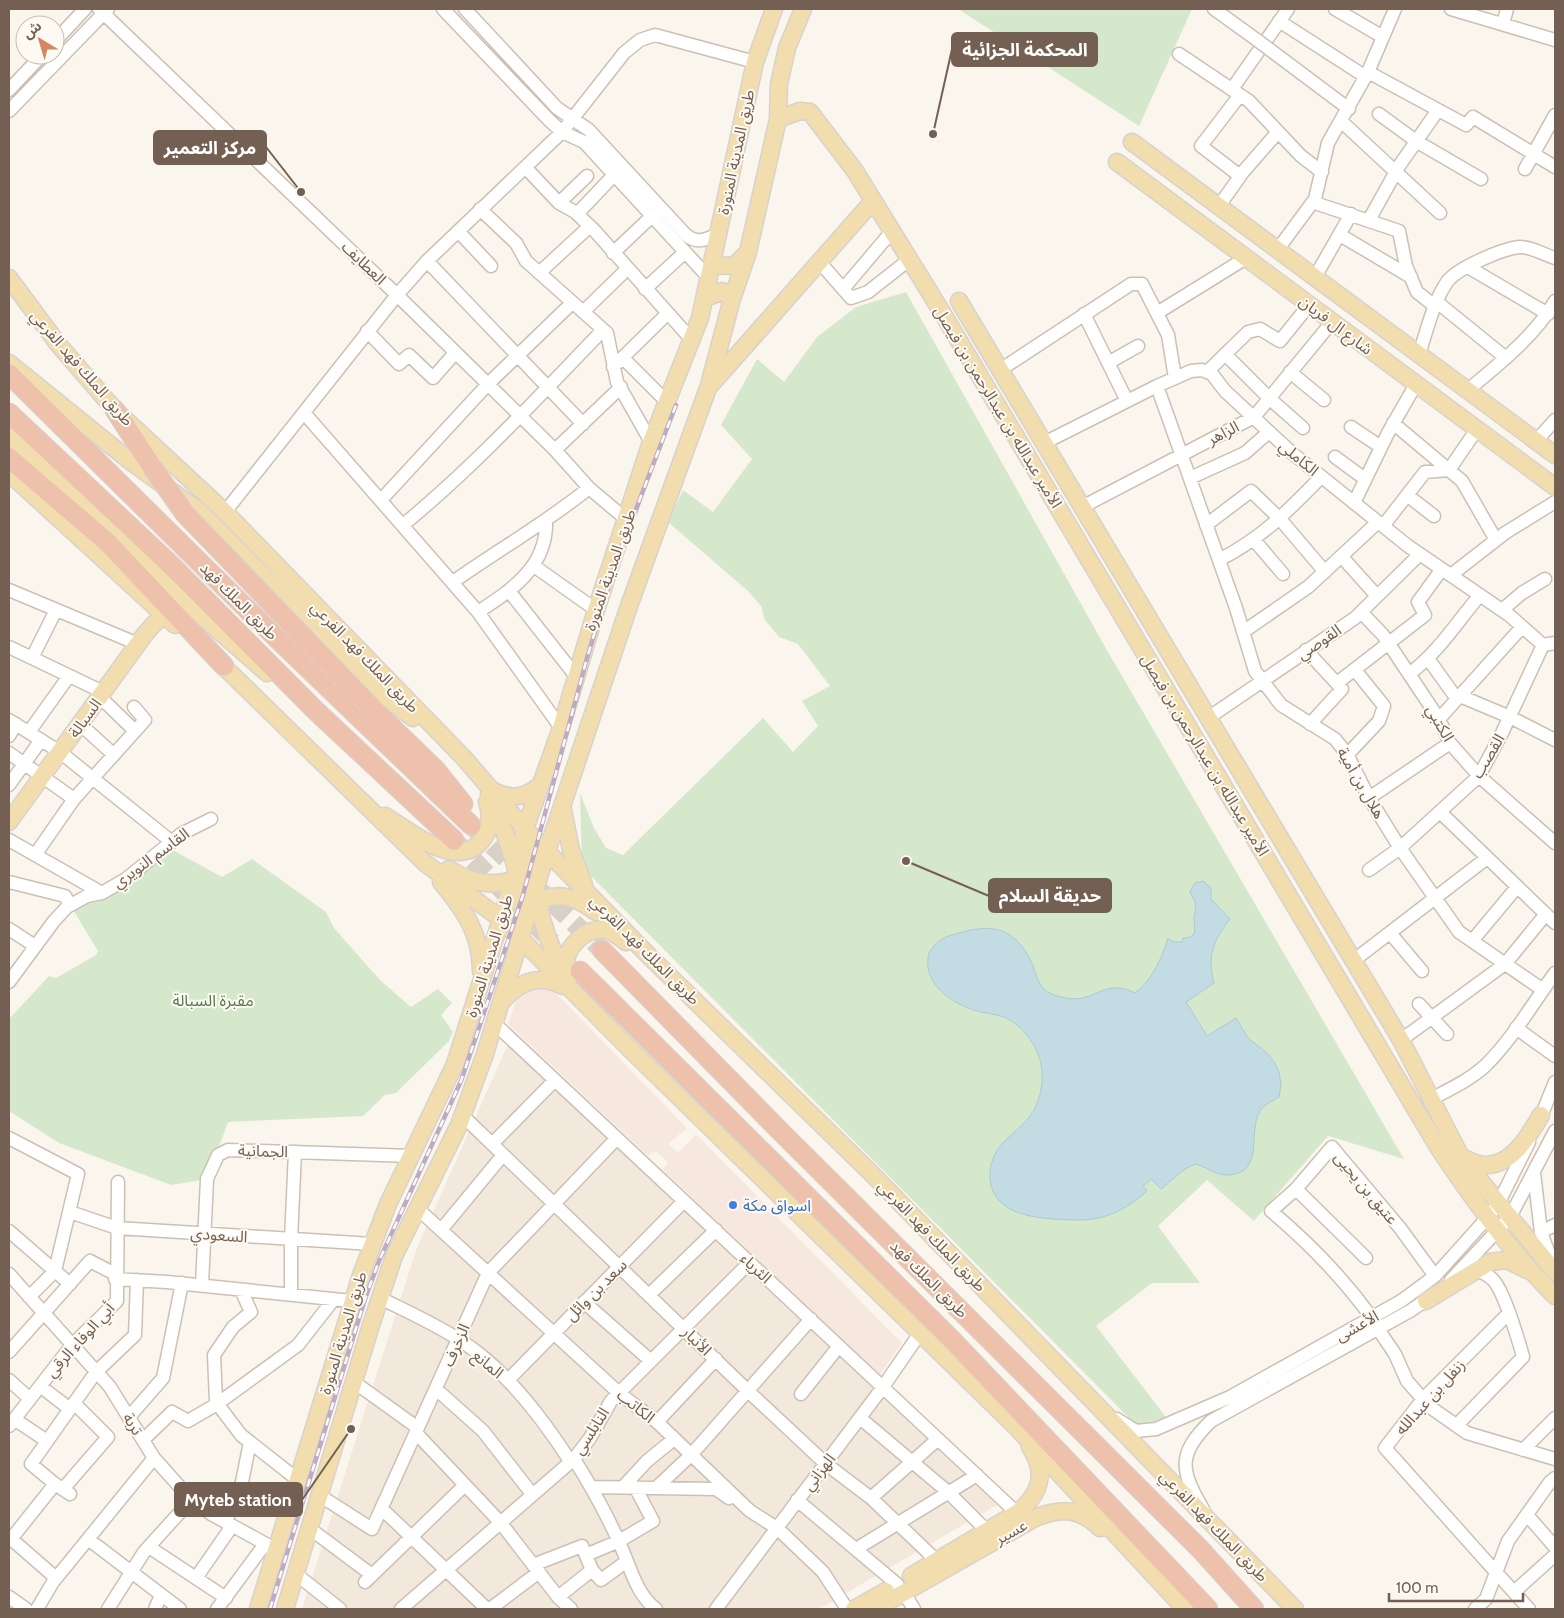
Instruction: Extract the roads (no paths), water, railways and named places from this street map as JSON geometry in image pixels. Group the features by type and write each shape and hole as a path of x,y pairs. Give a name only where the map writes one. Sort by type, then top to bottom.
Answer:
{"highway":[{"name":"طريق الملك فهد","path":"9,374 263,625 472,820 436,770 371,706 185,514 115,410"},
{"name":"طريق الملك فهد","path":"9,413 172,566 316,711 454,840"},
{"path":"13,447 108,543 224,666"},
{"name":"طريق الملك فهد","path":"602,950 781,1132 1201,1550 1254,1609"},
{"name":"طريق الملك فهد","path":"580,971 952,1340 1208,1609"}],"main road":[{"name":"طريق المدينة المنورة","path":"525,830 561,728 575,675 651,442 706,298 755,62 774,9"},
{"name":"طريق المدينة المنورة","path":"285,1609 394,1256 463,1116 502,1001 562,805 629,606 708,388 732,299 748,252 778,119 779,84 787,48 803,9"},
{"name":"طريق المدينة المنورة","path":"708,388 873,201 855,171 810,112 800,111 778,119"},
{"name":"شارع ال فريان","path":"1132,142 1555,455"},
{"name":"شارع ال فريان","path":"1117,162 1555,487"},
{"name":"الأمير عبدالله بن عبدالرحمن بن فيصل","path":"873,201 893,230 1438,1148 1487,1218 1532,1272 1555,1296"},
{"path":"711,269 734,266 748,252"},
{"name":"طريق الملك فهد الفرعي","path":"9,278 58,344 115,410 225,512 464,758 525,830 872,1174 1295,1609"},
{"path":"706,298 722,291 732,299"},
{"name":"الأمير عبدالله بن عبدالرحمن بن فيصل","path":"959,301 1401,1040 1461,1157 1555,1271"},
{"path":"9,362 130,461 199,511 381,693 464,758 485,786 505,833 519,876 552,950 568,978 595,1014"},
{"path":"13,447 163,582 287,690 316,711"},
{"path":"9,473 29,489 162,614 224,666 356,798 425,863 458,903 472,926 479,943 481,984"},
{"name":"السبالة","path":"9,822 138,644 162,614"},
{"path":"356,798 443,851 456,853 468,851 479,844 486,834 489,806 464,758"},
{"path":"490,789 505,796 521,797 541,784"},
{"path":"356,798 436,860 466,879 493,884 519,876 547,852"},
{"path":"562,805 571,850 588,894"},
{"path":"519,876 525,830"},
{"path":"425,863 501,918 570,990 1016,1426 1142,1565 1185,1609"},
{"name":"طريق المدينة المنورة","path":"258,1609 271,1547 298,1480 352,1301 372,1244 455,1064 501,918 519,876"},
{"path":"501,918 548,896 566,896 580,900 652,958"},
{"path":"595,1014 570,976 566,963 569,950 577,939 594,930 608,930 652,958"},
{"path":"502,1001 513,990 529,980 549,980 570,990"},
{"path":"1461,1157 1487,1165 1501,1161 1523,1143 1542,1115"},
{"path":"1426,1301 1468,1271 1499,1260 1507,1260 1532,1272"},
{"name":"عسير","path":"875,1609 936,1561 1017,1513 1032,1502 1037,1494 1039,1484 1037,1457 1016,1426"},
{"name":"عسير","path":"854,1609 901,1588 1037,1518 1056,1512 1077,1512 1094,1522 1142,1565"}],"street":[{"path":"65,30 85,9"},
{"path":"443,9 562,132 584,142 685,252 711,269"},
{"path":"465,9 557,108 573,117 589,130 692,239 711,269"},
{"path":"1214,9 1349,109"},
{"path":"1240,176 1201,146 1288,9"},
{"path":"1335,9 1383,36"},
{"path":"1278,249 1316,201 1328,143 1342,122 1367,74 1395,9"},
{"path":"1451,9 1555,40"},
{"path":"1503,24 1508,9"},
{"path":"9,111 103,10"},
{"name":"العطايف","path":"103,10 488,384 555,450 589,488 627,520"},
{"path":"1279,21 1367,74 1466,125 1474,117 1555,167"},
{"path":"225,512 305,414 367,331 397,295 427,261 562,132 624,54 640,40 655,35 755,62"},
{"path":"1179,54 1249,101 1277,133 1301,156 1322,172"},
{"path":"9,90 33,65"},
{"path":"1369,220 1395,173 1438,110"},
{"path":"1379,114 1416,141 1481,180"},
{"path":"1525,170 1554,121"},
{"path":"1342,122 1440,213"},
{"path":"1219,206 1240,176 1277,133"},
{"path":"525,167 560,203 577,214 590,226 691,339"},
{"path":"577,214 614,175"},
{"path":"560,203 587,176"},
{"path":"1316,201 1399,231 1406,266 1417,292 1437,304 1506,358"},
{"path":"480,209 516,243 526,262 607,333 613,367 621,387 651,442"},
{"path":"1315,277 1351,214"},
{"path":"613,253 651,217"},
{"path":"539,273 590,226"},
{"path":"843,289 893,230"},
{"path":"458,231 491,266"},
{"path":"692,239 702,241 718,234"},
{"path":"1340,234 1410,278"},
{"path":"1419,354 1446,283 1454,274 1520,246 1555,258"},
{"path":"645,289 685,252"},
{"path":"1157,313 1246,258"},
{"path":"823,266 851,298 868,292 910,259"},
{"path":"427,261 583,424"},
{"path":"1468,267 1548,314"},
{"path":"583,312 627,269"},
{"path":"1000,370 1131,284 1142,284 1168,335 1175,378"},
{"path":"1468,390 1506,358 1548,314 1555,301"},
{"path":"381,500 488,384 572,303"},
{"path":"1044,443 1191,371 1202,370 1207,372 1248,332 1260,330 1280,341 1309,305"},
{"path":"613,367 668,314"},
{"path":"1084,314 1127,401"},
{"name":"الزاهر","path":"1082,506 1254,418 1332,322"},
{"path":"403,526 441,494 548,388 603,330"},
{"path":"367,331 398,364 410,355 433,378 456,353"},
{"path":"1108,363 1138,346"},
{"path":"1225,354 1269,398 1303,428"},
{"path":"622,358 667,402"},
{"name":"الكاملي","path":"1207,372 1269,432 1321,477 1420,554 1502,610 1522,627 1549,644"},
{"path":"1290,372 1324,400"},
{"path":"1354,503 1381,446 1416,384"},
{"name":"هلال بن أمية","path":"1157,386 1244,632 1255,671 1280,705 1336,739 1400,848 1459,932 1542,990"},
{"path":"555,450 621,387"},
{"path":"305,414 478,612 561,728"},
{"path":"1536,441 1555,420"},
{"path":"1393,423 1462,481 1496,540"},
{"path":"1351,427 1381,446"},
{"path":"1449,470 1477,429"},
{"name":"الزاهر","path":"1190,478 1245,453 1269,432"},
{"path":"1336,458 1366,478"},
{"path":"1244,632 1308,586 1381,524 1425,472 1449,470"},
{"path":"1219,560 1254,540 1280,519 1321,477"},
{"path":"453,582 546,520 589,488"},
{"path":"1206,524 1251,491 1280,519 1324,572"},
{"path":"1407,495 1434,516"},
{"path":"1337,683 1390,644 1425,615 1418,602 1446,572 1555,502"},
{"path":"478,612 509,591 534,566 546,535 546,520"},
{"path":"1254,540 1283,574"},
{"name":"القوصي","path":"1208,718 1361,612 1420,554"},
{"path":"1342,557 1377,596"},
{"path":"534,566 596,610"},
{"path":"1502,610 1522,592 1545,578"},
{"path":"9,590 138,644"},
{"path":"509,591 575,675"},
{"path":"1409,674 1429,660 1480,595"},
{"path":"32,658 56,610"},
{"name":"الكتبي","path":"1361,612 1390,644 1439,719 1450,744 1479,776 1555,843"},
{"path":"1439,719 1522,627"},
{"name":"القصب","path":"1369,870 1400,848 1479,776 1549,644"},
{"path":"9,647 69,676 101,695 136,731"},
{"path":"1306,650 1342,689 1310,724"},
{"path":"1429,660 1458,698 1510,717 1555,740"},
{"path":"1347,755 1379,721 1384,706 1356,670"},
{"path":"29,732 69,676"},
{"path":"35,855 74,799 145,720 134,707"},
{"path":"9,736 13,722 60,752 172,842"},
{"path":"80,724 114,755"},
{"path":"9,785 41,740"},
{"path":"1370,798 1450,744"},
{"path":"9,753 74,799"},
{"path":"1401,1040 1505,964 1550,918 1440,812"},
{"name":"القاسم النويري","path":"11,974 54,921 70,905 87,896 102,893 126,879 181,834 211,819"},
{"path":"9,840 102,893"},
{"path":"1353,961 1487,858"},
{"path":"9,882 65,896 70,905"},
{"path":"1472,941 1517,887"},
{"path":"9,929 35,946"},
{"path":"1390,933 1422,971"},
{"path":"1431,1099 1466,1081 1485,1066 1516,1028 1555,973"},
{"path":"1419,1004 1447,1034"},
{"name":"الثرياء","path":"494,1023 1017,1513"},
{"path":"1516,1028 1555,1056"},
{"path":"492,1144 555,1080"},
{"name":"الأعشى","path":"1214,1526 1188,1483 1186,1465 1188,1449 1195,1436 1211,1421 1375,1323 1434,1276 1498,1204 1542,1115 1555,1082"},
{"name":"الأنبار","path":"463,1116 748,1391 826,1464 870,1498 936,1561"},
{"path":"1457,1425 1522,1357 1516,1330 1498,1284 1485,1274 1468,1271 1510,1217 1555,1131"},
{"path":"9,1138 78,1174 54,1271 29,1297"},
{"name":"الزخرف","path":"320,1495 372,1530 488,1273 617,1138"},
{"name":"عتيق بن يحيى","path":"1375,1323 1355,1294 1303,1238 1271,1211 1296,1188 1332,1147 1400,1228 1434,1276"},
{"name":"الجمانية","path":"202,1286 207,1179 218,1156 228,1150 412,1156"},
{"path":"291,1295 291,1240 295,1152"},
{"path":"441,1230 503,1154"},
{"path":"1534,1173 1540,1232 1555,1271"},
{"name":"أبي الوفاء الرقي","path":"12,1422 72,1345 117,1301 115,1276 118,1182"},
{"path":"1296,1188 1366,1258"},
{"name":"سعد بن وائل","path":"508,1380 684,1201"},
{"name":"الكاتب","path":"418,1209 619,1392 657,1422 750,1511 776,1528 823,1572 846,1609"},
{"name":"السعودي","path":"70,1212 117,1228 372,1244"},
{"path":"1540,1232 1555,1225"},
{"path":"649,1295 716,1230"},
{"path":"9,1231 70,1284"},
{"path":"9,1352 90,1261 115,1276 137,1280 352,1301"},
{"name":"النابلسي","path":"406,1608 446,1570 572,1460 590,1438 610,1401 750,1262"},
{"name":"تربة","path":"9,1276 110,1387 154,1458 192,1499 228,1524 271,1547"},
{"path":"63,1489 31,1464 96,1372 135,1335 137,1280"},
{"path":"129,1417 163,1378 182,1283"},
{"path":"241,1290 251,1312 233,1327 214,1355 217,1403 241,1435 298,1480"},
{"name":"المانع","path":"380,1298 458,1339 508,1380 546,1425 592,1487 619,1541 641,1595 656,1609"},
{"path":"143,1440 172,1412 188,1421 217,1403 298,1345 334,1299"},
{"name":"الأعشى","path":"1076,1384 1120,1422 1136,1431 1145,1432 1230,1397 1375,1323 1426,1301"},
{"path":"584,1302 651,1361"},
{"name":"زنفل بن عبدالله","path":"1496,1573 1385,1448 1423,1399 1509,1313"},
{"path":"657,1487 691,1455 811,1319"},
{"path":"1375,1323 1394,1354 1407,1382 1430,1407 1467,1432 1555,1459"},
{"name":"الهزاني","path":"716,1609 883,1387 920,1333"},
{"path":"801,1394 839,1346"},
{"path":"657,1422 716,1359"},
{"path":"9,1380 30,1399"},
{"path":"354,1382 417,1431 500,1522 558,1597 571,1609"},
{"path":"40,1386 72,1406 108,1436 63,1489 10,1538 56,1578"},
{"path":"436,1389 482,1431 532,1494"},
{"path":"860,1418 948,1492 987,1531"},
{"path":"1523,1450 1555,1418"},
{"path":"12,1422 47,1441"},
{"path":"629,1487 647,1461 674,1439"},
{"path":"870,1498 938,1439"},
{"path":"196,1578 228,1524 240,1492 250,1442"},
{"path":"37,1609 56,1578 154,1458"},
{"path":"856,1549 977,1476"},
{"path":"1475,1609 1486,1599 1508,1542 1550,1482 1555,1478"},
{"path":"309,1528 369,1578 465,1485"},
{"path":"592,1487 657,1487 716,1490 750,1511"},
{"path":"586,1555 619,1541 653,1520 629,1487"},
{"path":"108,1609 149,1547 192,1499"},
{"path":"797,1500 901,1588 914,1609"},
{"path":"382,1509 489,1609 536,1569 582,1546 592,1570 601,1580 627,1561"},
{"path":"1527,1515 1555,1547"},
{"path":"88,1538 180,1609"},
{"path":"149,1547 226,1598"},
{"path":"217,1609 271,1547"},
{"path":"1514,1592 1555,1555"},
{"path":"558,1597 592,1570"},
{"path":"1496,1573 1529,1609"},
{"path":"296,1574 340,1609"},
{"path":"155,1609 161,1595"},
{"path":"9,1597 26,1609"}],"water":[{"path":"1203,881 1211,888 1211,899 1230,919 1219,934 1213,949 1211,964 1214,983 1186,1002 1207,1036 1236,1018 1248,1038 1267,1053 1279,1072 1281,1084 1279,1097 1261,1109 1256,1120 1251,1161 1246,1169 1238,1173 1225,1175 1196,1164 1185,1169 1161,1189 1151,1179 1143,1186 1147,1191 1132,1203 1107,1216 1098,1218 1079,1220 1041,1218 1015,1211 1004,1205 996,1197 991,1185 991,1164 996,1152 1034,1110 1042,1086 1042,1069 1038,1054 1030,1039 1015,1023 1002,1016 967,1008 941,991 934,983 930,974 928,964 929,953 939,941 948,936 987,928 1006,933 1021,945 1041,985 1049,993 1064,998 1076,999 1115,988 1135,993 1156,968 1168,938 1174,942 1182,942 1183,938 1193,935 1196,906 1190,891 1195,883"}],"tunnel":[{"path":"472,826 602,950"},
{"path":"454,840 552,942"}],"railway":[{"path":"270,1609 365,1299 379,1261 461,1081 479,1028 523,895 587,658 615,564 676,405"}],"place":[{"name":"المحكمة الجزائية","path":"933,134"},
{"name":"مركز التعمير","path":"301,192"},
{"name":"حديقة السلام","path":"906,861"},
{"name":"اسواق مكة","path":"733,1205"},
{"name":"Myteb station","path":"351,1429"}],"park label":[{"name":"مقبرة السبالة","path":"213,1000"}]}
